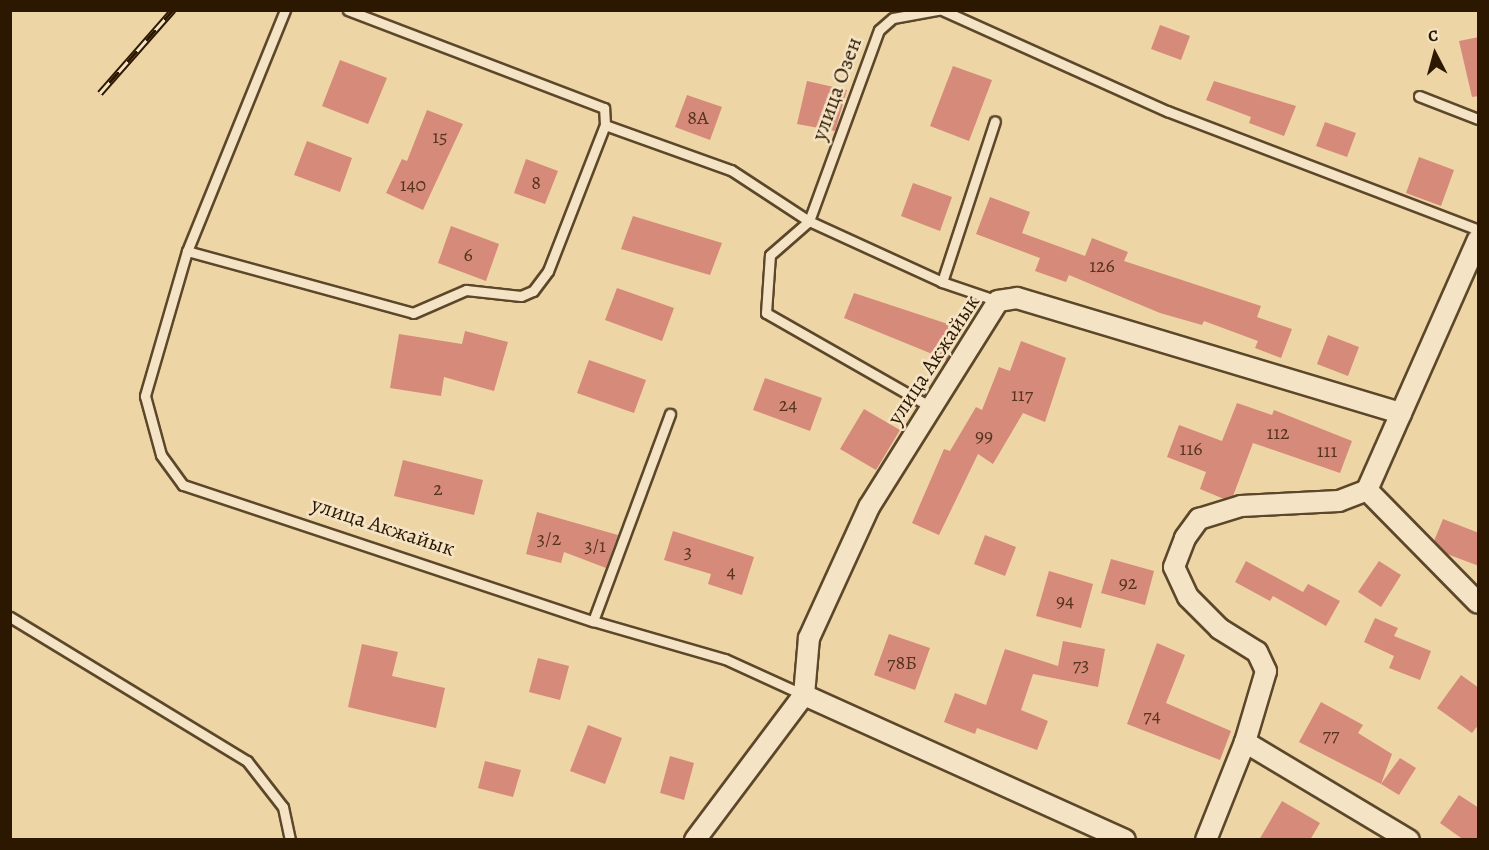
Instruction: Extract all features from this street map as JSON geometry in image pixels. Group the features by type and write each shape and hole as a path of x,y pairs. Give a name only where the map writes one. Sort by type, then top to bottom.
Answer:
{"street":[{"path":"1206,840 1245,742 1266,671 1257,652 1220,629 1188,597 1174,567 1185,538 1199,519 1241,506 1339,501 1367,490 1479,239"},
{"name":"улица Акжайык","path":"1125,840 804,695 810,638 868,507 999,301 1017,298 1401,413"},
{"path":"1367,490 1479,603"},
{"path":"695,840 804,695"},
{"path":"1245,742 1409,840"}],"lane":[{"name":"улица Акжайык","path":"285,10 187,251 146,396 160,454 183,485 593,621 725,659 804,695"},
{"path":"187,251 413,312 466,290 521,296 533,291 548,271 605,125 604,108 591,100 348,10"},
{"path":"940,10 1167,111 1479,230"},
{"name":"улица Озен","path":"809,220 879,30 893,18 940,10"},
{"path":"1419,96 1479,119"},
{"path":"942,282 995,122"},
{"path":"605,125 731,170 809,220 942,282 999,301"},
{"path":"809,220 770,255 766,313 932,407"},
{"path":"593,621 670,414"},
{"path":"10,617 247,761 283,807 290,840"}],"building":[{"path":"1160,25 1190,36 1181,60 1151,49"},
{"path":"1479,37 1479,96 1472,97 1459,41"},
{"path":"340,60 387,78 368,124 322,106"},
{"path":"953,66 992,80 969,141 930,126"},
{"path":"807,81 847,90 835,131 797,124"},
{"path":"1214,81 1296,106 1284,136 1249,123 1251,117 1206,100"},
{"path":"687,95 722,107 710,140 675,127"},
{"path":"427,110 463,124 423,210 386,193 402,159 407,161"},
{"path":"1325,122 1356,133 1347,157 1316,146"},
{"path":"307,141 352,158 340,192 294,175"},
{"path":"1419,157 1454,170 1441,206 1406,193"},
{"path":"526,159 558,171 545,204 514,193"},
{"path":"913,183 952,197 940,231 901,216"},
{"path":"990,197 1030,212 1022,233 1085,256 1092,238 1128,252 1124,261 1261,306 1257,317 1292,329 1281,358 1255,348 1258,341 1204,321 1202,325 1160,313 1069,275 1066,282 1035,271 1040,258 976,234"},
{"path":"633,216 722,243 710,275 621,249"},
{"path":"451,226 499,244 486,281 438,263"},
{"path":"617,288 674,308 662,341 605,320"},
{"path":"854,293 960,328 947,360 844,318"},
{"path":"465,331 508,342 494,391 444,377 441,396 390,388 399,334 462,344"},
{"path":"1328,335 1359,347 1348,376 1317,364"},
{"path":"1021,341 1066,358 1045,422 1023,413 993,464 978,454 939,535 912,523 944,449 950,451 976,407 982,410 999,367 1010,371"},
{"path":"589,360 646,380 634,413 577,393"},
{"path":"765,378 822,398 810,431 753,410"},
{"path":"1237,403 1272,415 1274,410 1352,441 1340,473 1253,443 1233,496 1224,499 1200,489 1206,472 1167,457 1179,425 1222,441"},
{"path":"864,409 900,430 876,470 840,449"},
{"path":"403,460 483,480 474,515 394,496"},
{"path":"537,512 618,535 606,568 564,552 561,563 526,554"},
{"path":"1443,519 1479,533 1479,566 1447,554 1434,541"},
{"path":"673,531 754,557 742,595 708,584 711,574 664,560"},
{"path":"985,535 1016,547 1005,576 974,564"},
{"path":"1111,559 1154,571 1145,605 1101,593"},
{"path":"1246,561 1303,592 1308,584 1340,601 1326,626 1273,596 1270,601 1235,582"},
{"path":"1379,561 1401,575 1381,607 1358,592"},
{"path":"1049,571 1093,584 1081,628 1036,616"},
{"path":"1375,618 1398,628 1394,636 1431,651 1420,680 1389,668 1394,656 1364,642"},
{"path":"889,634 930,648 915,690 874,675"},
{"path":"1063,641 1105,649 1098,687 1033,674 1021,710 1048,721 1037,750 977,728 975,734 944,722 955,693 986,705 1005,649 1058,666"},
{"path":"1157,643 1185,655 1166,703 1231,731 1220,760 1127,724"},
{"path":"362,644 398,652 392,676 445,688 436,728 348,707"},
{"path":"538,658 569,666 560,700 529,692"},
{"path":"1461,675 1479,688 1479,724 1472,733 1437,708"},
{"path":"1321,702 1363,725 1358,733 1392,754 1381,784 1299,742"},
{"path":"588,725 622,738 605,784 570,771"},
{"path":"670,756 694,763 684,800 660,793"},
{"path":"1400,758 1416,768 1399,795 1381,784"},
{"path":"485,761 521,770 513,797 478,788"},
{"path":"1459,795 1479,808 1479,840 1464,840 1440,823"},
{"path":"1282,801 1320,823 1310,840 1259,840"}],"railway":[{"path":"100,93 173,10"}]}
